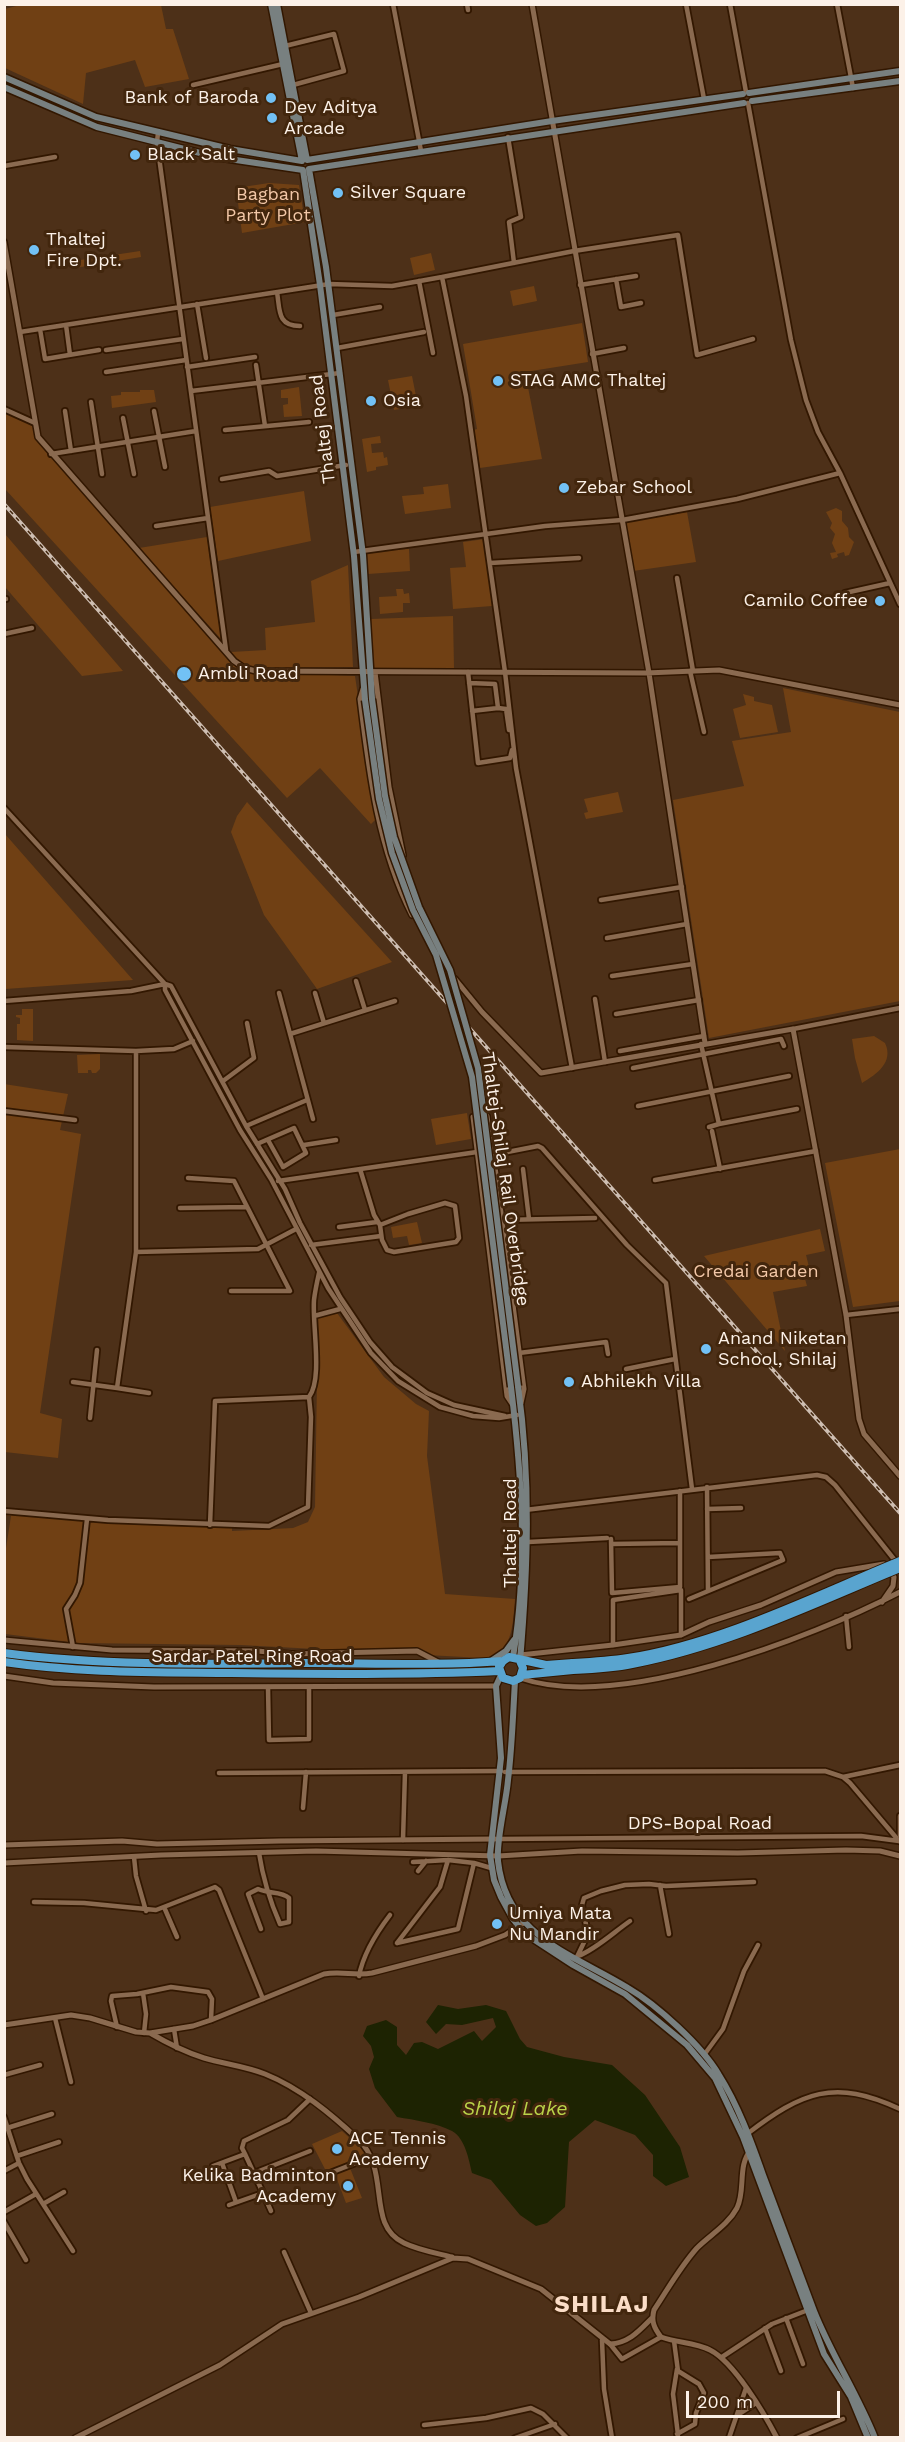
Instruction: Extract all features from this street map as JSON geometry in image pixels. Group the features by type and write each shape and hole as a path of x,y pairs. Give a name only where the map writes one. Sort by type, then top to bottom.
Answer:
{"highway":[{"path":"900,1561 762,1618 698,1640 628,1658 573,1666 519,1678 506,1680 500,1673 503,1660 518,1658 546,1665 573,1666 629,1665 700,1647 764,1624 900,1568"},
{"name":"Sardar Patel Ring Road","path":"4,1653 77,1661 112,1662 440,1663 503,1660"},
{"path":"518,1658 523,1668 519,1678"},
{"name":"Sardar Patel Ring Road","path":"4,1662 78,1671 112,1672 500,1673"}],"main road":[{"name":"Thaltej Road","path":"271,4 305,160"},
{"name":"Thaltej Road","path":"277,4 285,46 284,62 292,85 305,160 300,166 306,170 333,315 363,552 372,672 367,685"},
{"path":"4,77 87,114 230,149 305,160 552,121 900,71"},
{"path":"4,87 81,122 216,157 306,170 554,130 900,81"},
{"path":"746,93 741,99 748,102"},
{"path":"746,93 753,97 748,102"},
{"name":"Thaltej Road","path":"306,170 354,552 362,672 367,685"},
{"name":"Thaltej-Shilaj Rail Overbridge","path":"367,685 385,796 396,846 419,907 450,970 478,1068 517,1406"},
{"name":"Thaltej Road","path":"517,1406 522,1414 528,1542 524,1621 518,1658"},
{"path":"517,1406 514,1415 525,1510 516,1639 518,1658"},
{"path":"490,1662 506,1651 516,1639"},
{"path":"500,1673 496,1686 504,1772 498,1856 502,1879 524,1934 625,1994 687,2045 715,2078 745,2135"},
{"path":"519,1678 490,1855 491,1868 501,1897 521,1925 630,1989 659,2010 704,2055 720,2075 751,2150 824,2354 851,2397 868,2438"},
{"path":"810,2310 859,2400 875,2438"}],"street":[{"path":"393,4 421,151"},
{"path":"532,4 649,673 699,1000 704,1054 719,1124"},
{"path":"686,4 704,99"},
{"path":"730,4 746,93"},
{"path":"837,4 853,87"},
{"path":"285,46 334,33 344,71 292,85"},
{"path":"193,85 284,62"},
{"path":"748,102 789,329 806,400 818,432 840,473 890,583 899,597 900,604"},
{"path":"158,133 157,142 226,650"},
{"path":"508,137 521,217 509,222 514,263"},
{"path":"4,166 55,157"},
{"path":"20,332 328,284 392,286 574,251 678,235 697,355 753,339"},
{"path":"4,242 38,437 234,661 244,668 256,671 362,672 649,673 719,670 900,705"},
{"path":"580,285 636,276"},
{"path":"442,277 466,396 505,672 516,768 572,1068"},
{"path":"616,279 621,307 641,303"},
{"path":"418,281 433,353"},
{"path":"277,292 282,320 289,326 300,326"},
{"path":"197,304 206,358"},
{"path":"333,315 380,308"},
{"path":"66,325 70,355"},
{"path":"40,329 45,359 99,350"},
{"path":"337,348 424,332"},
{"path":"106,350 183,339"},
{"path":"592,354 624,348"},
{"path":"187,367 255,357"},
{"path":"106,372 186,360"},
{"path":"256,365 265,426"},
{"path":"191,391 340,373"},
{"path":"91,402 102,474"},
{"path":"4,410 35,423"},
{"path":"65,411 71,451"},
{"path":"154,411 165,467"},
{"path":"123,418 134,474"},
{"path":"225,430 309,422"},
{"path":"51,454 196,431"},
{"path":"222,479 269,471 278,476 352,464"},
{"path":"354,552 486,536 545,526 622,520 737,499 840,473"},
{"path":"156,526 208,518"},
{"path":"490,563 579,558"},
{"path":"677,578 704,732"},
{"path":"845,593 890,583"},
{"path":"4,634 32,628"},
{"path":"372,672 399,840 413,884 449,970"},
{"path":"468,672 477,761 479,764 512,756 506,709 472,711"},
{"path":"469,683 495,684 498,708"},
{"path":"367,685 360,699 372,789 393,868 410,911 437,962 449,970 482,1012 541,1072 794,1029 900,1008"},
{"path":"4,808 165,984 171,986 246,1126 280,1180 325,1269 363,1332 392,1367 441,1400 469,1409 504,1416"},
{"path":"601,900 682,887"},
{"path":"607,938 687,924"},
{"path":"612,976 693,964"},
{"path":"356,981 365,1010"},
{"path":"4,1001 131,991 165,984"},
{"path":"165,984 165,990 240,1130 273,1182 319,1272 340,1309 371,1353 391,1375 405,1386 440,1407 463,1414 499,1418 522,1414"},
{"path":"279,993 313,1119"},
{"path":"315,993 324,1023"},
{"path":"595,999 605,1062"},
{"path":"616,1014 699,1000"},
{"path":"290,1034 395,1001"},
{"path":"223,1082 254,1058 247,1023"},
{"path":"794,1029 846,1315 859,1419 864,1434 900,1476"},
{"path":"620,1051 704,1036"},
{"path":"633,1068 781,1039 784,1046"},
{"path":"4,1047 136,1051 174,1049 194,1041"},
{"path":"117,1388 136,1252 136,1051"},
{"path":"638,1106 789,1076"},
{"path":"246,1126 307,1100"},
{"path":"720,1169 710,1129 719,1124 797,1109"},
{"path":"4,1111 75,1120"},
{"path":"476,1116 487,1116 524,1389 517,1406 507,1396 477,1152 473,1119 476,1116"},
{"path":"257,1144 294,1128 306,1153 282,1167 268,1140"},
{"path":"304,1145 336,1140"},
{"path":"478,1162 481,1158 538,1146 542,1148 627,1245 666,1283 692,1489"},
{"path":"655,1180 816,1150"},
{"path":"273,1182 477,1152"},
{"path":"339,1227 378,1224 435,1205 453,1204 459,1238 452,1243 394,1252 387,1250 381,1236 378,1224 360,1169"},
{"path":"523,1169 529,1219"},
{"path":"188,1179 234,1181 290,1292 231,1291"},
{"path":"180,1208 247,1207"},
{"path":"502,1220 595,1218"},
{"path":"136,1252 258,1249 296,1229"},
{"path":"312,1245 381,1236"},
{"path":"319,1272 325,1269"},
{"path":"4,1511 87,1519 269,1526 308,1508 311,1426 309,1397 314,1391 316,1361 314,1299 319,1272"},
{"path":"314,1316 340,1309"},
{"path":"846,1315 900,1309"},
{"path":"519,1353 606,1342 608,1354"},
{"path":"90,1418 97,1350"},
{"path":"626,1369 675,1359"},
{"path":"73,1383 148,1393"},
{"path":"210,1525 215,1401 309,1397"},
{"path":"525,1510 817,1475 826,1477 835,1485 900,1568"},
{"path":"706,1487 708,1591"},
{"path":"610,1541 612,1593 680,1587 680,1491"},
{"path":"707,1509 741,1508"},
{"path":"73,1647 66,1609 80,1583 87,1519"},
{"path":"528,1542 680,1543"},
{"path":"689,1599 783,1560 780,1553 708,1557"},
{"path":"518,1658 681,1635 709,1622 761,1605 836,1572 884,1564 894,1577 893,1586 882,1602"},
{"path":"613,1646 613,1600 681,1590 681,1635"},
{"path":"519,1678 540,1685 573,1687 651,1680 746,1656 882,1602 900,1592"},
{"path":"846,1616 849,1647"},
{"name":"Sardar Patel Ring Road","path":"4,1640 112,1650 257,1651 291,1654 417,1651 440,1663"},
{"name":"Sardar Patel Ring Road","path":"4,1676 53,1683 111,1686 496,1686"},
{"path":"268,1687 269,1740 309,1739 309,1687"},
{"path":"843,1777 900,1765"},
{"path":"219,1773 825,1771 843,1777 900,1841"},
{"path":"303,1809 306,1772"},
{"path":"404,1840 405,1772"},
{"path":"900,1816 900,1835"},
{"name":"DPS-Bopal Road","path":"500,1839 861,1836 900,1841"},
{"path":"4,1845 122,1841 156,1844 500,1839"},
{"path":"4,1863 316,1851 498,1856 582,1851 738,1853 846,1850 880,1851 900,1856"},
{"path":"259,1853 267,1894 280,1924 289,1922 290,1898 284,1894 267,1894 258,1889 248,1894 261,1929"},
{"path":"134,1857 136,1876 146,1911"},
{"path":"413,1862 448,1860 474,1863 491,1868"},
{"path":"448,1860 440,1887 397,1943 458,1929 474,1863"},
{"path":"418,1871 426,1861"},
{"path":"577,1958 588,1935 582,1905 584,1898 625,1885 754,1882"},
{"path":"660,1885 669,1934"},
{"path":"34,1902 101,1904 146,1911 164,1908 211,1887 219,1890 263,1999"},
{"path":"164,1908 177,1937"},
{"path":"359,1976 361,1967 390,1915"},
{"path":"577,1958 589,1952 630,1921"},
{"path":"147,2033 212,2020 324,1974 342,1972 359,1976 476,1946 505,1935 521,1925"},
{"path":"704,2055 723,2029 744,1971 758,1946"},
{"path":"117,2027 112,1996 171,1987 208,1992 212,1999 212,2020"},
{"path":"143,1993 147,2033"},
{"path":"4,2025 80,2015 117,2027 147,2033 206,2059 227,2062 265,2074 310,2099 361,2141 377,2172 380,2212 388,2230 404,2243 453,2258 468,2259 540,2289 610,2344 622,2359 661,2337"},
{"path":"55,2018 71,2082"},
{"path":"174,2029 177,2048"},
{"path":"4,2075 40,2065"},
{"path":"745,2135 782,2108 805,2097 823,2093 852,2092 866,2095 900,2109"},
{"path":"271,2211 242,2148 244,2141 288,2120 310,2099"},
{"path":"6,2128 52,2114"},
{"path":"4,2117 19,2163 42,2204 73,2251"},
{"path":"17,2156 59,2142"},
{"path":"610,2344 621,2344 630,2339 652,2318 654,2310 687,2260 729,2219 737,2208 742,2194 743,2168 751,2150"},
{"path":"254,2173 310,2151"},
{"path":"213,2166 245,2154"},
{"path":"325,2175 371,2157"},
{"path":"4,2171 19,2163"},
{"path":"222,2163 236,2202"},
{"path":"42,2204 64,2192"},
{"path":"229,2205 263,2193"},
{"path":"4,2212 36,2194"},
{"path":"4,2222 26,2259"},
{"path":"284,2252 311,2313"},
{"path":"75,2438 220,2365 282,2324 359,2297 453,2258"},
{"path":"722,2357 765,2328 810,2310"},
{"path":"652,2318 661,2337 674,2342 699,2345 722,2357 746,2388 777,2438"},
{"path":"786,2318 803,2364"},
{"path":"765,2328 781,2371"},
{"path":"602,2340 604,2388 612,2436 605,2438"},
{"path":"674,2342 677,2369 673,2394 678,2436 695,2424 696,2413 704,2393 699,2384 677,2369"},
{"path":"729,2438 746,2388"},
{"path":"739,2414 756,2403"},
{"path":"424,2425 471,2420 531,2408 555,2424 567,2438"},
{"path":"797,2438 843,2419"},
{"path":"515,2438 555,2424"}],"green space":[{"path":"20,5 161,5 166,29 173,29 189,79 145,87 135,60 86,73 83,104 5,68 5,9"},
{"name":"Bagban Party Plot","path":"269,183 299,185 305,222 242,233 236,188"},
{"path":"140,251 141,257 75,268 74,261"},
{"path":"431,253 435,270 414,275 410,258"},
{"path":"534,286 537,301 513,306 510,291"},
{"path":"582,323 588,362 525,372 542,459 480,468 474,430 477,429 463,344"},
{"path":"412,376 418,406 394,410 388,380"},
{"path":"299,387 302,416 284,417 283,405 288,404 288,398 281,398 281,390"},
{"path":"140,390 154,390 156,402 112,408 111,396 121,395 121,392 140,392"},
{"path":"5,411 35,424 37,437 233,661 256,672 355,676 376,819 371,824 320,768 287,798 5,489"},
{"path":"380,436 381,443 371,444 372,453 383,452 384,458 387,457 388,465 376,467 376,470 367,472 362,439"},
{"path":"448,484 451,508 405,514 402,496 424,494 423,487"},
{"path":"304,491 311,541 218,561 210,507"},
{"path":"836,508 842,511 842,521 848,528 849,537 854,542 849,555 845,556 844,552 832,559 830,553 836,552 832,543 835,534 830,528 832,523 826,512"},
{"path":"687,512 696,562 633,571 624,522"},
{"path":"4,534 123,671 82,676 5,587"},
{"path":"207,537 221,639 139,548"},
{"path":"485,539 492,606 453,609 450,568 466,567 463,542"},
{"path":"409,549 410,571 368,574 365,552"},
{"path":"348,565 353,667 255,668 242,663 231,652 266,650 265,628 315,622 311,581"},
{"path":"396,589 403,589 404,594 409,593 410,603 403,603 403,612 380,614 379,597 397,596"},
{"path":"453,616 454,668 373,670 371,619"},
{"path":"783,688 900,712 900,1001 709,1038 673,800 744,786 732,741 791,732"},
{"path":"743,694 754,697 754,701 772,705 778,732 740,738 733,709 746,705"},
{"path":"618,792 623,812 586,819 584,813 588,812 584,799"},
{"path":"247,802 392,962 317,989 264,915 231,832 237,816"},
{"path":"5,834 133,980 5,989"},
{"path":"22,1009 33,1009 33,1041 17,1040 17,1024 20,1024 20,1018 16,1015 22,1015"},
{"path":"874,1036 885,1043 886,1062 873,1076 862,1083 852,1039"},
{"path":"100,1054 100,1069 96,1073 88,1070 88,1073 78,1073 77,1055"},
{"path":"4,1084 68,1094 60,1130 81,1134 40,1413 62,1419 58,1458 5,1452"},
{"path":"467,1113 471,1139 436,1145 431,1119"},
{"path":"900,1149 900,1301 853,1307 825,1163"},
{"path":"417,1222 422,1243 409,1245 407,1236 393,1238 391,1227"},
{"name":"Credai Garden","path":"820,1229 825,1251 806,1255 809,1267 802,1268 807,1286 773,1292 785,1351 704,1256"},
{"path":"337,1313 384,1377 416,1404 429,1411 427,1456 445,1594 515,1599 511,1633 503,1649 489,1658 483,1658 241,1645 78,1643 5,1634 4,1561 11,1516 5,1515 5,1508 87,1517 232,1523 232,1531 293,1528 308,1522 315,1507 318,1318"},
{"name":"ACE Tennis Academy","path":"342,2131 366,2153 361,2162 327,2173 312,2144"},
{"name":"Kelika Badminton Academy","path":"350,2168 362,2198 346,2203 335,2174"}],"water":[{"name":"Shilaj Lake","path":"438,2005 458,2009 486,2005 506,2011 520,2039 527,2047 564,2057 612,2065 645,2095 680,2147 689,2177 666,2186 653,2176 653,2155 635,2135 595,2120 569,2142 565,2207 547,2223 536,2226 520,2215 491,2180 472,2173 466,2150 456,2134 446,2128 397,2117 375,2088 369,2069 374,2057 371,2046 363,2036 367,2026 386,2020 397,2027 397,2045 406,2055 414,2043 422,2042 438,2049 474,2031 482,2041 496,2027 493,2018 462,2025 446,2024 436,2034 426,2022"}],"railway":[{"path":"4,504 900,1513"}],"place":[{"name":"Bank of Baroda","path":"271,98"},
{"name":"Dev Aditya Arcade","path":"272,118"},
{"name":"Black Salt","path":"135,155"},
{"name":"Silver Square","path":"338,193"},
{"name":"Thaltej Fire Dpt.","path":"34,250"},
{"name":"STAG AMC Thaltej","path":"498,381"},
{"name":"Osia","path":"371,401"},
{"name":"Zebar School","path":"564,488"},
{"name":"Camilo Coffee","path":"880,601"},
{"name":"Ambli Road","path":"184,674"},
{"name":"Anand Niketan School, Shilaj","path":"706,1349"},
{"name":"Abhilekh Villa","path":"569,1382"},
{"name":"Umiya Mata Nu Mandir","path":"497,1924"},
{"name":"ACE Tennis Academy","path":"337,2149"},
{"name":"Kelika Badminton Academy","path":"348,2186"}],"district":[{"name":"SHILAJ","path":"602,2305"}]}
